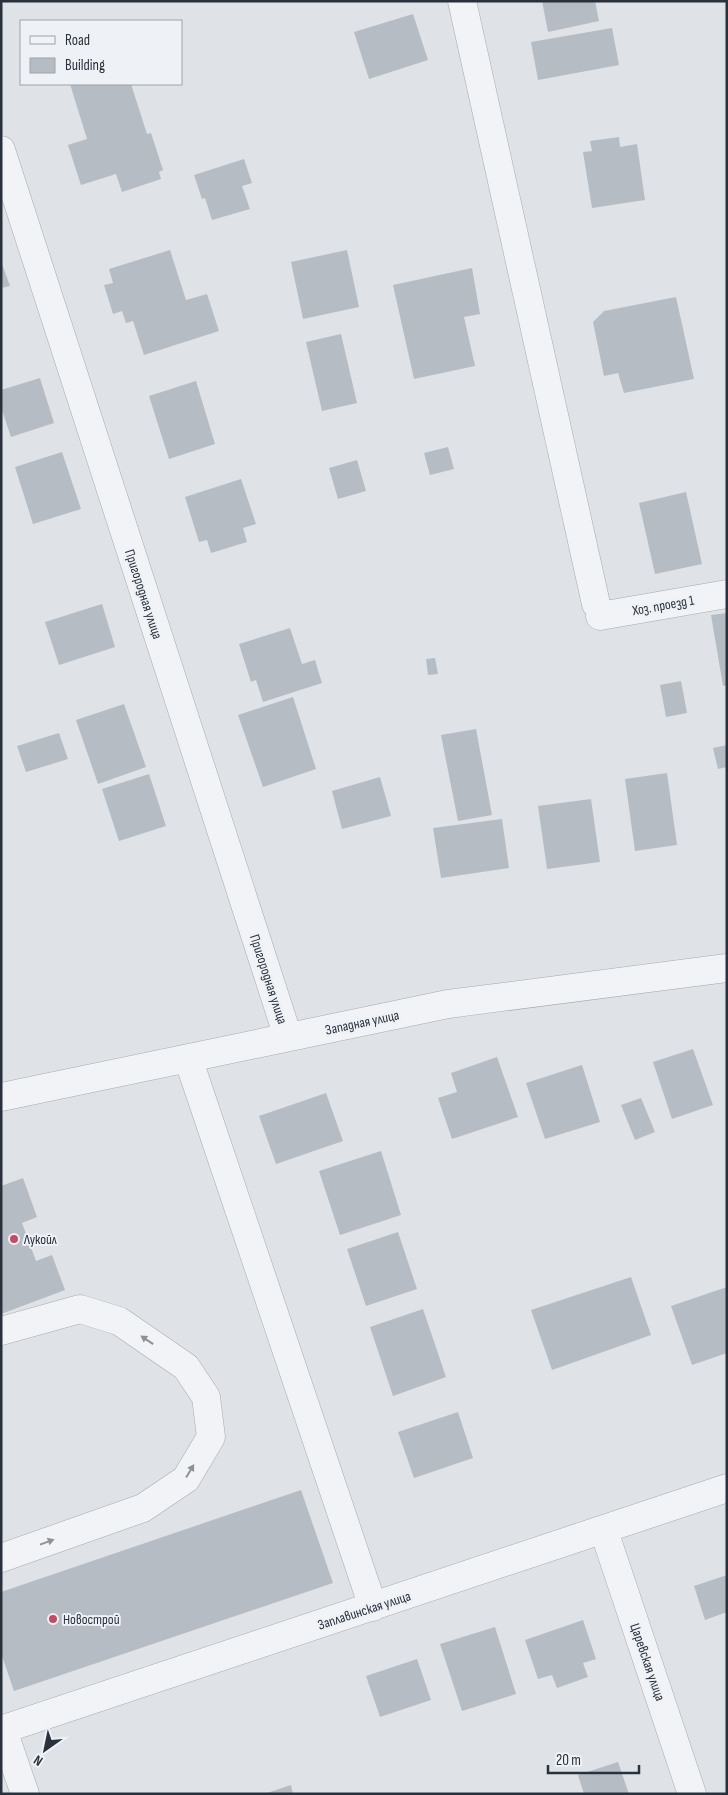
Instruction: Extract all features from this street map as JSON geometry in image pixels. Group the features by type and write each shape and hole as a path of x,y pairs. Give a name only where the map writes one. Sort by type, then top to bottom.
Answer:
{"street":[{"name":"Хоз. проезд 1","path":"462,1 598,610 727,594"},
{"name":"Пригородная улица","path":"1,150 288,1037"},
{"name":"Западная улица","path":"1,1096 448,1004 727,968"},
{"path":"188,1058 373,1608"},
{"path":"1,1331 80,1309 119,1321 186,1367 206,1397 211,1437 186,1479 143,1508 1,1558"},
{"name":"Заплавинская улица","path":"2,1730 604,1531 727,1488"},
{"name":"Царевская улица","path":"604,1531 692,1794"},
{"path":"2,1730 24,1794"}],"building":[{"path":"542,1 595,1 599,21 548,32"},
{"path":"413,14 428,60 369,79 354,32"},
{"path":"612,28 619,65 538,80 531,42"},
{"path":"70,85 131,85 147,134 151,133 163,170 159,172 161,179 122,192 116,174 81,185 68,145 87,139"},
{"path":"619,137 620,147 637,144 645,200 592,208 583,152 592,151 590,141"},
{"path":"244,159 252,183 242,186 250,209 212,220 205,198 202,199 194,175"},
{"path":"170,250 186,300 207,294 219,331 144,355 133,321 126,323 122,311 113,314 104,285 113,283 109,269"},
{"path":"347,250 359,307 303,319 291,262"},
{"path":"1,261 10,286 1,288"},
{"path":"472,268 480,314 464,317 475,366 414,379 393,285"},
{"path":"676,297 694,379 624,393 618,373 604,376 593,322 604,311"},
{"path":"341,334 357,403 322,411 306,342"},
{"path":"40,378 54,423 11,437 1,407 1,390"},
{"path":"196,381 215,444 169,459 149,396"},
{"path":"448,447 454,469 430,475 424,453"},
{"path":"62,452 81,509 33,524 15,467"},
{"path":"357,460 366,491 338,499 329,468"},
{"path":"241,479 256,524 243,528 247,542 211,553 207,540 199,542 185,497"},
{"path":"686,492 702,564 655,574 639,503"},
{"path":"102,604 115,647 59,665 45,622"},
{"path":"727,613 727,685 723,686 711,615"},
{"path":"290,628 302,664 315,660 322,683 263,702 256,680 251,682 239,644"},
{"path":"435,658 438,674 428,675 426,659"},
{"path":"681,681 687,713 666,717 660,685"},
{"path":"293,697 316,769 263,787 238,715"},
{"path":"124,704 146,767 98,784 76,720"},
{"path":"476,729 492,815 458,821 441,735"},
{"path":"59,733 68,759 26,772 17,746"},
{"path":"727,745 727,767 718,769 713,748"},
{"path":"667,773 677,845 635,851 625,779"},
{"path":"149,774 166,826 119,841 102,789"},
{"path":"380,777 391,816 342,829 332,791"},
{"path":"591,799 600,862 547,869 538,806"},
{"path":"502,819 509,868 441,878 433,828"},
{"path":"693,1049 713,1105 672,1119 653,1062"},
{"path":"497,1057 518,1117 452,1139 438,1098 457,1092 451,1073"},
{"path":"582,1065 600,1122 545,1139 526,1083"},
{"path":"326,1093 343,1141 276,1164 259,1116"},
{"path":"641,1098 655,1132 635,1140 621,1105"},
{"path":"381,1151 401,1215 340,1235 319,1171"},
{"name":"Лукойл","path":"23,1178 37,1217 22,1223 36,1261 52,1255 65,1290 1,1314 1,1186"},
{"path":"398,1232 417,1289 366,1306 347,1249"},
{"path":"631,1277 651,1335 552,1370 531,1310"},
{"path":"727,1287 727,1353 692,1365 671,1306"},
{"path":"423,1309 446,1377 393,1396 370,1327"},
{"path":"458,1412 473,1458 414,1478 398,1432"},
{"path":"301,1490 333,1583 14,1691 1,1653 1,1592"},
{"path":"727,1575 727,1612 705,1620 694,1586"},
{"path":"583,1620 596,1659 583,1663 588,1677 557,1688 552,1675 538,1679 525,1640"},
{"path":"495,1627 516,1694 462,1711 440,1644"},
{"path":"417,1659 431,1700 380,1717 366,1676"},
{"path":"618,1762 629,1794 584,1794 578,1775"},
{"path":"291,1785 293,1794 267,1794 267,1793"}],"place":[{"name":"Лукойл","path":"14,1239"},
{"name":"Новострой","path":"53,1619"}]}
